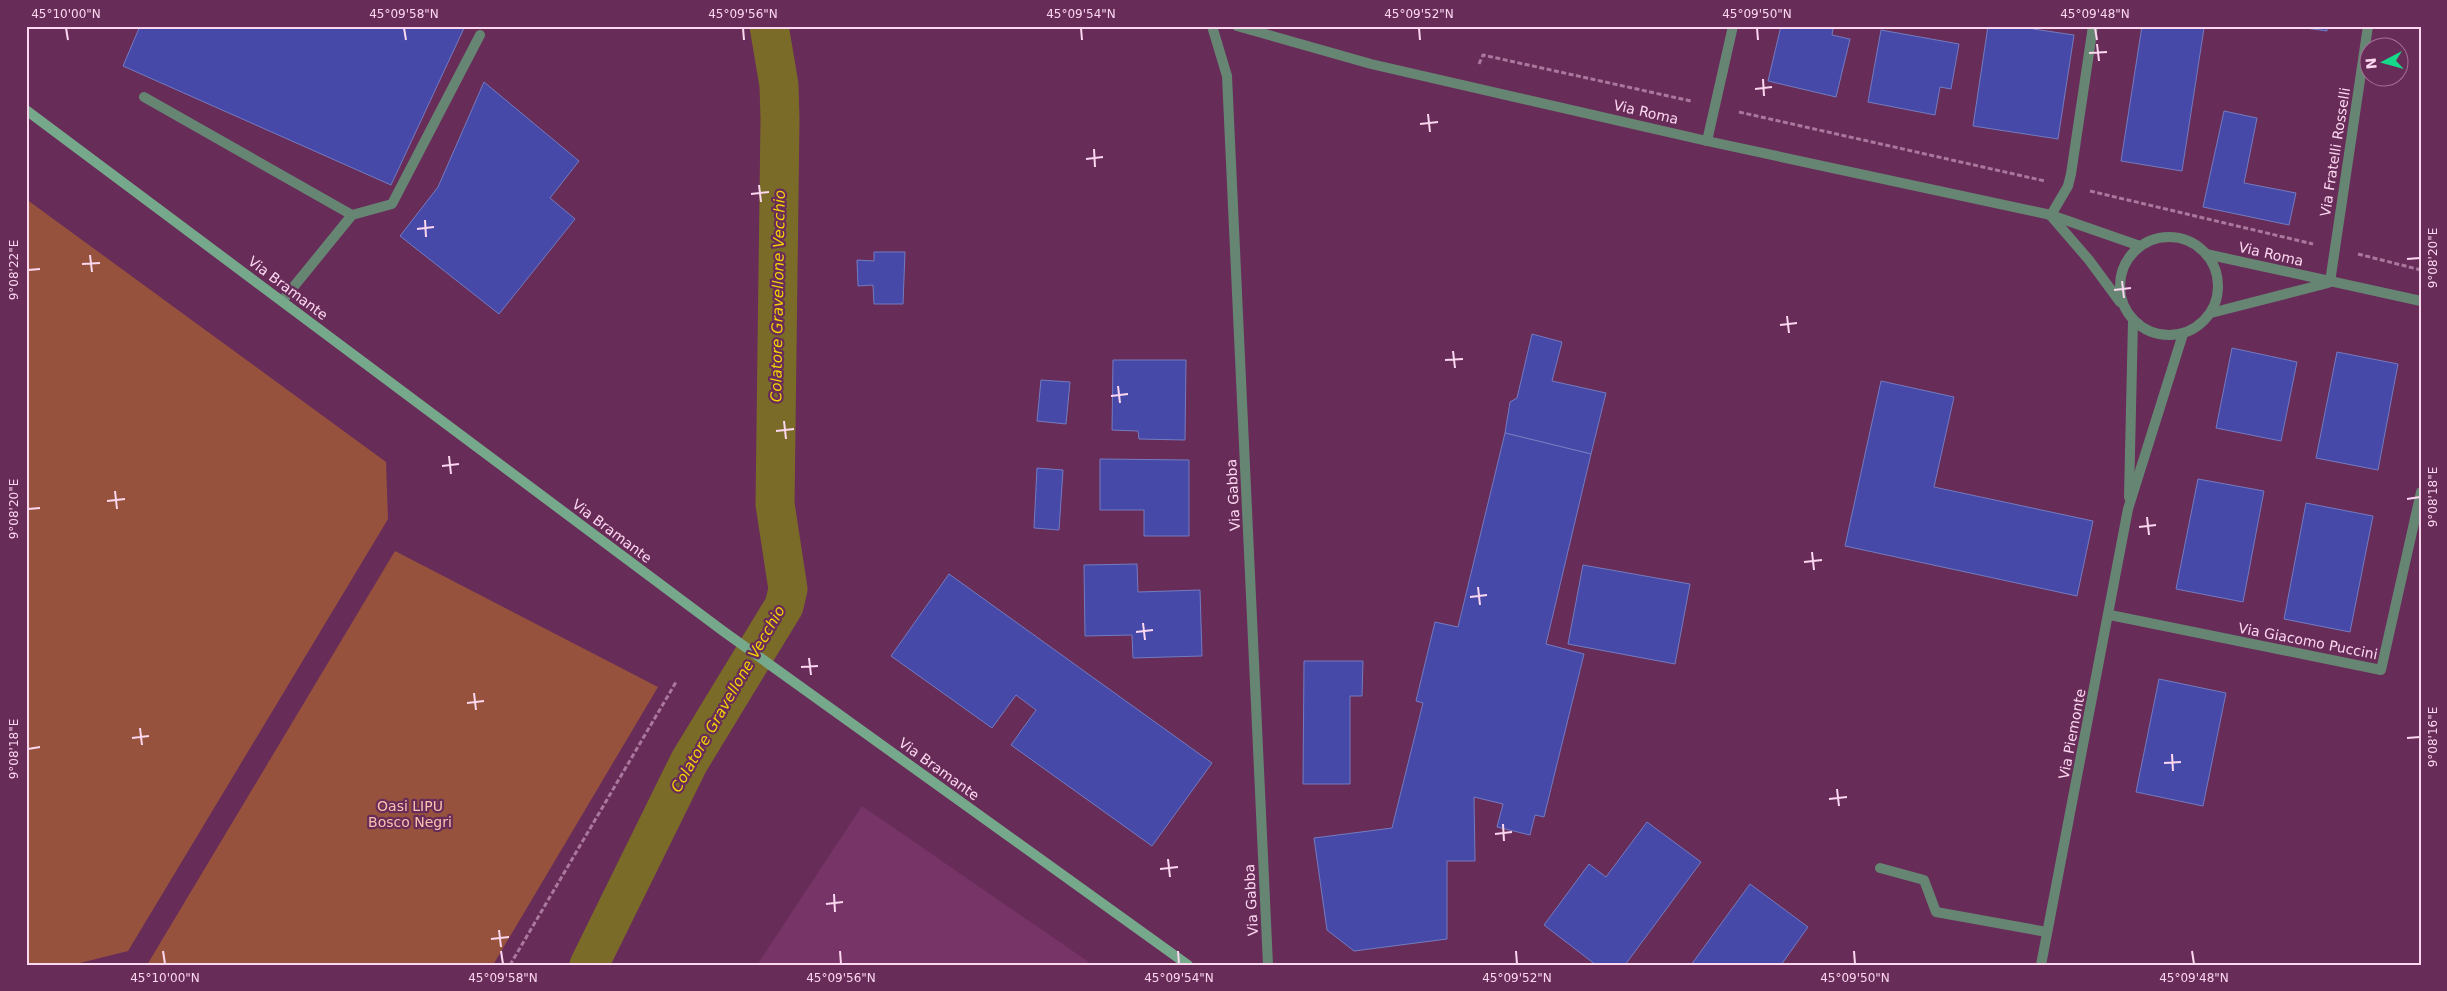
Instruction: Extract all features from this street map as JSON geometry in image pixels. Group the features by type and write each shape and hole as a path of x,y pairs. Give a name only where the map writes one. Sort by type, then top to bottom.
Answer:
{"main road":[{"name":"Via Bramante","path":"26,110 723,631 1188,965"}],"street":[{"name":"Via Gabba","path":"1212,26 1227,76 1268,965"},
{"name":"Via Roma","path":"1237,26 1371,64 1708,141 2051,215 2140,246"},
{"path":"1708,141 1714,106 1733,26"},
{"path":"2093,26 2068,186 2051,215 2089,260 2133,320 2144,329 2156,334 2170,336 2183,334 2199,326 2211,313 2217,299 2218,282 2215,267 2196,244 2182,238 2167,237 2153,239 2140,246 2128,258 2121,274 2119,290 2124,306"},
{"name":"Via Fratelli Rosselli","path":"2330,282 2368,26"},
{"path":"282,301 352,215 392,204 480,35"},
{"path":"144,97 352,215"},
{"name":"Via Roma","path":"2206,254 2421,301"},
{"name":"Via Roma","path":"2211,313 2330,282"},
{"name":"Via Piemonte","path":"2128,509 2133,320"},
{"name":"Via Piemonte","path":"2042,965 2110,615 2128,509 2183,334"},
{"name":"Via Giacomo Puccini","path":"2110,615 2381,670 2421,492"},
{"path":"1880,868 1924,880 1936,912 2048,932"}],"path":[{"path":"1470,86 1483,54 2068,186 2421,270"},
{"path":"510,965 676,682"}],"shaded area":[{"path":"862,806 1093,965 757,965"}],"green space":[{"path":"26,199 386,462 388,519 128,951 72,965 26,965"},
{"name":"Oasi LIPU Bosco Negri","path":"395,551 658,687 493,965 147,965"}],"building":[{"path":"140,26 465,26 391,185 123,66"},
{"path":"1781,26 1822,26 1833,29 1832,35 1850,39 1836,97 1768,81"},
{"path":"1988,26 2033,26 2033,29 2074,35 2058,139 1973,126"},
{"path":"2142,26 2204,28 2182,171 2121,161"},
{"path":"2291,26 2327,26 2327,31"},
{"path":"1881,30 1959,44 1951,89 1940,87 1935,115 1868,102"},
{"path":"484,82 579,161 550,198 575,219 499,314 400,236 438,187"},
{"path":"2224,111 2257,118 2244,183 2296,193 2289,225 2203,207"},
{"path":"874,252 905,252 903,304 874,304 873,285 858,286 857,260 874,261"},
{"path":"1532,334 1562,342 1552,381 1606,393 1591,454 1505,433 1510,402 1517,398"},
{"path":"2232,348 2297,362 2281,441 2216,428"},
{"path":"2337,352 2398,364 2378,470 2316,458"},
{"path":"1113,360 1186,360 1185,440 1139,439 1138,431 1112,430"},
{"path":"1041,380 1070,382 1066,424 1037,421"},
{"path":"1881,381 1954,397 1934,487 2093,521 2077,596 1845,546"},
{"path":"1505,433 1591,454 1546,644 1584,654 1544,817 1535,815 1530,835 1497,827 1503,804 1474,797 1475,861 1447,861 1447,939 1354,951 1327,930 1314,838 1392,828 1423,703 1416,701 1435,622 1458,627"},
{"path":"1100,459 1189,460 1189,536 1144,536 1144,510 1100,510"},
{"path":"1037,468 1063,470 1059,530 1034,528"},
{"path":"2198,479 2264,491 2243,602 2176,589"},
{"path":"2306,503 2373,516 2350,632 2284,619"},
{"path":"1137,564 1138,592 1200,590 1202,656 1133,658 1132,635 1085,636 1084,565"},
{"path":"1583,565 1690,584 1675,664 1568,644"},
{"path":"949,574 1212,763 1152,846 1011,745 1036,710 1016,695 992,728 891,656"},
{"path":"1304,661 1363,661 1362,696 1350,696 1350,784 1303,784"},
{"path":"2159,679 2226,693 2203,806 2136,792"},
{"path":"1647,822 1701,862 1625,965 1596,965 1544,925 1589,864 1606,877"},
{"path":"1750,884 1808,927 1781,965 1691,965"}],"waterway":[{"name":"Colatore Gravellone Vecchio","path":"589,965 689,762 784,606 788,589 775,504 780,119 779,85 769,26"}]}
